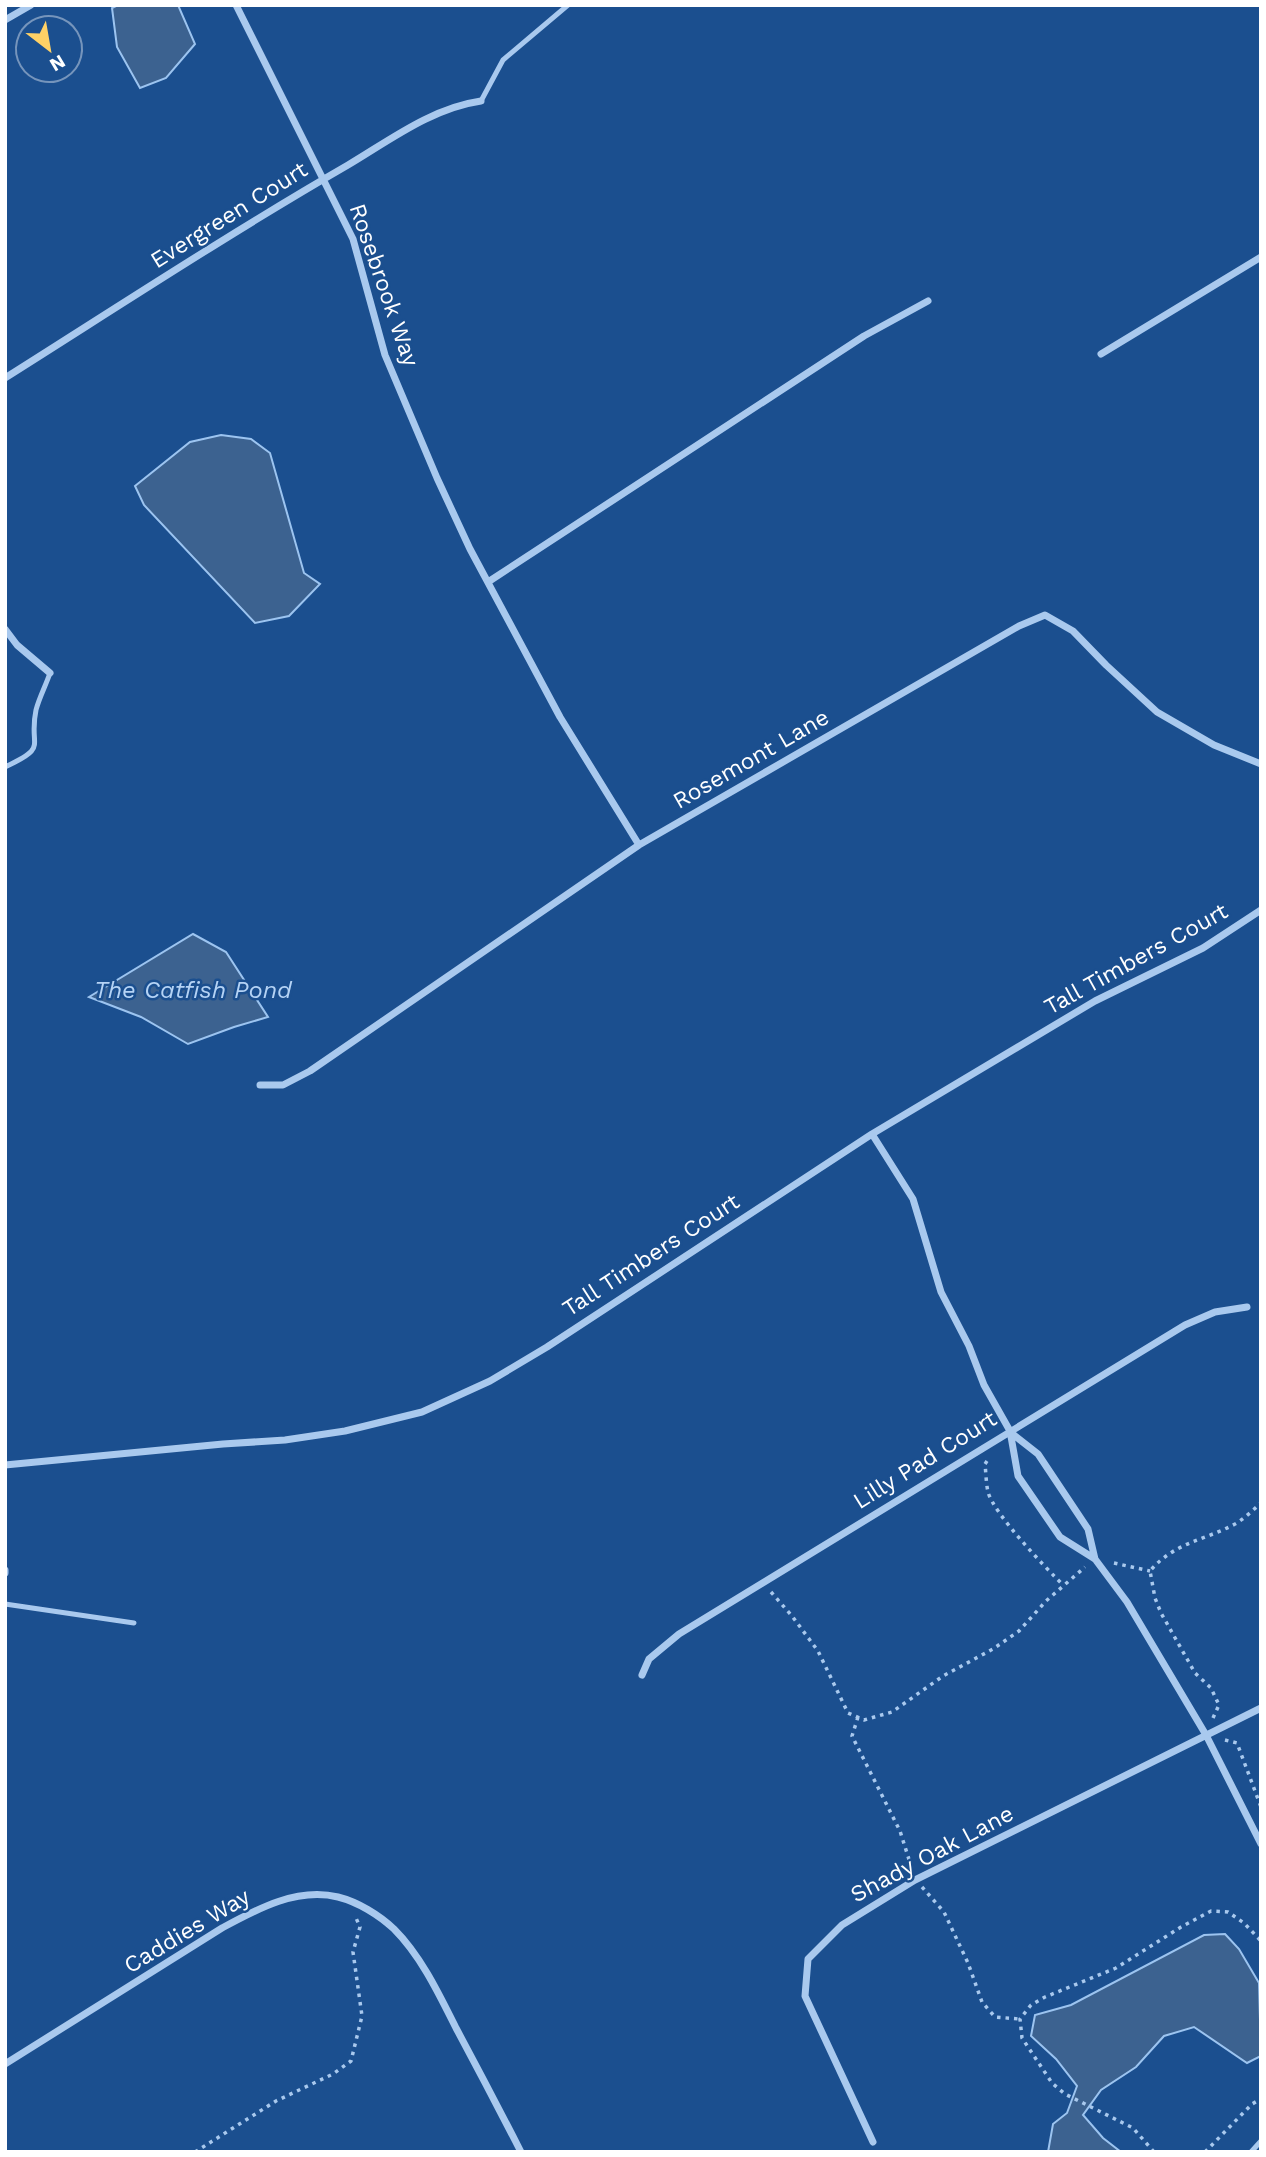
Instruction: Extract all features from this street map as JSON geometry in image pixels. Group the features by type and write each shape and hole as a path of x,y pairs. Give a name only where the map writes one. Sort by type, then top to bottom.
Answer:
{"street":[{"path":"5,20 31,5"},
{"name":"Rosebrook Way","path":"236,5 353,239 384,355 442,490 560,717 639,845"},
{"name":"Evergreen Court","path":"5,378 324,178 440,111 463,103 481,101"},
{"path":"1101,354 1261,257"},
{"path":"488,582 864,336 928,301"},
{"name":"Rosemont Lane","path":"260,1085 283,1085 310,1071 639,845 1007,633 1045,615 1073,631 1157,712 1214,745 1261,764"},
{"path":"5,629 17,645 50,673"},
{"name":"Tall Timbers Court","path":"5,1465 285,1440 345,1432 422,1412 490,1381 547,1347 872,1134 1096,1001 1203,948 1261,910"},
{"path":"872,1134 913,1199 941,1292 969,1346 984,1385 1010,1431 1018,1476 1060,1537 1095,1559 1127,1602 1206,1735 1261,1844"},
{"name":"Lilly Pad Court","path":"642,1675 649,1659 679,1634 1010,1431 1185,1325 1215,1312 1247,1307"},
{"path":"1010,1431 1038,1454 1088,1529 1095,1559"},
{"name":"Shady Oak Lane","path":"873,2142 804,1996 808,1959 842,1925 915,1880 1261,1707"},
{"name":"Caddies Way","path":"5,2064 222,1928 258,1909 296,1897 323,1895 350,1901 385,1921 413,1951 522,2152"}],"lane":[{"path":"481,101 503,60 568,5"},
{"path":"5,767 29,756 35,746 36,711 50,673"},
{"path":"5,1604 134,1623"},
{"path":"1251,2152 1261,2141"}],"path":[{"path":"993,1453 985,1464 988,1493 1036,1558 1063,1585"},
{"path":"1150,1571 1162,1557 1180,1546 1237,1524 1261,1503"},
{"path":"763,1583 818,1651 848,1713 864,1720 892,1712 943,1676 993,1649 1019,1631 1063,1585 1095,1559 1150,1571"},
{"path":"1150,1571 1161,1613 1195,1673 1211,1689 1219,1705 1206,1735 1237,1743 1261,1807"},
{"path":"195,2152 276,2101 333,2074 351,2061 362,2017 353,1952 360,1927 350,1901"},
{"path":"1154,2152 1133,2128 1065,2094 1052,2083 1022,2038 1020,2019 1031,2005 1045,1997 1116,1968 1211,1911 1228,1912 1244,1923 1261,1941"},
{"path":"1205,2152 1252,2104 1261,2099"}],"water":[{"path":"118,5 178,5 195,44 166,78 140,88 117,47 112,8"},
{"path":"221,435 251,439 270,453 304,573 320,584 289,616 255,623 144,505 135,486 190,442"},
{"name":"The Catfish Pond","path":"193,934 226,952 268,1017 188,1044 141,1017 89,997"},
{"path":"1225,1934 1239,1949 1259,1983 1261,2056 1247,2063 1194,2027 1164,2036 1136,2067 1101,2090 1083,2115 1103,2138 1121,2152 1048,2152 1053,2124 1067,2113 1077,2086 1056,2059 1031,2036 1035,2015 1071,2005 1204,1935"}]}
